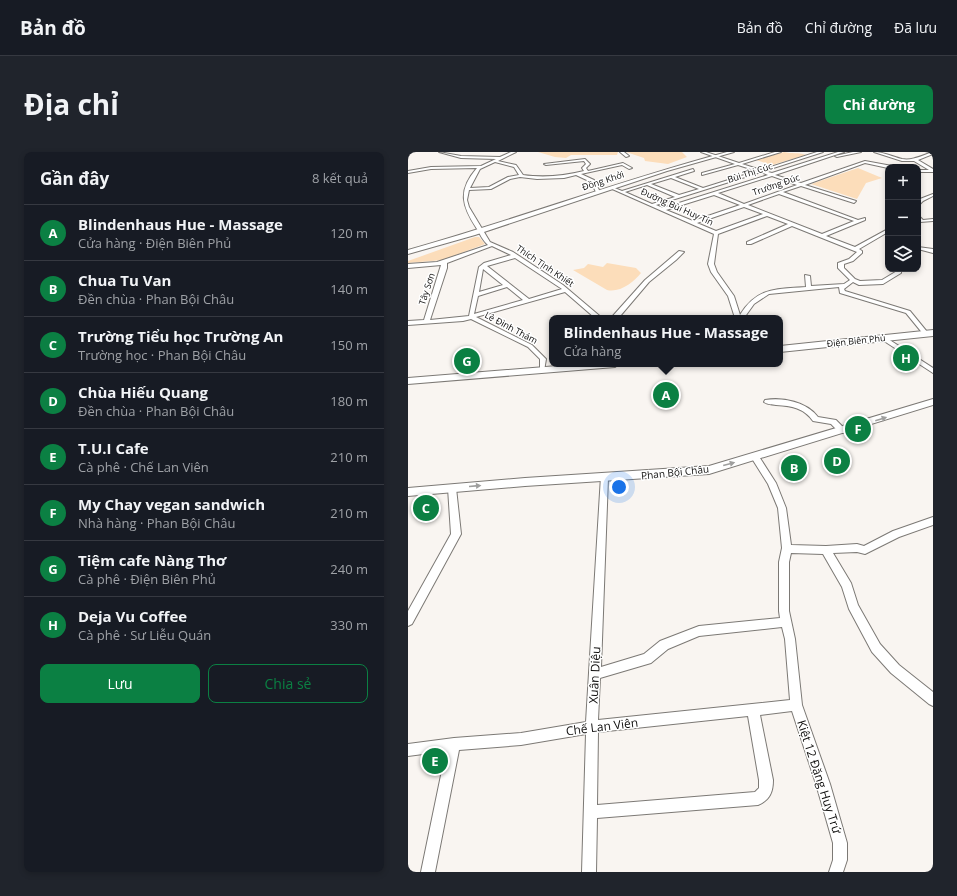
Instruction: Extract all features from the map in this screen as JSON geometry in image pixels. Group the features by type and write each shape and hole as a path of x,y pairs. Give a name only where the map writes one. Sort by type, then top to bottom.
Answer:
{"street":[{"path":"441,152 461,157 502,158"},
{"path":"491,245 488,243 482,231 465,207 464,197 466,189 475,172 481,167 514,152"},
{"path":"622,152 627,156"},
{"path":"703,152 854,202"},
{"name":"Đồng Khởi","path":"408,252 482,231 598,192 732,152"},
{"path":"703,174 780,152"},
{"path":"804,152 813,154"},
{"path":"653,205 821,152"},
{"name":"Bùi Thị Cúc","path":"662,210 842,152"},
{"path":"830,156 859,152"},
{"path":"876,152 902,160 915,160 933,153"},
{"path":"888,156 896,152"},
{"path":"453,159 461,157"},
{"path":"546,164 585,160 588,164 584,168 586,171"},
{"path":"915,160 933,171"},
{"path":"496,161 515,166 522,176"},
{"path":"431,168 430,167 440,162"},
{"name":"Trường Đúc","path":"693,223 865,162 885,166"},
{"path":"466,189 490,188 509,178 522,176 545,178 564,177 623,164 630,168"},
{"path":"682,166 710,177"},
{"path":"408,172 431,168 481,167"},
{"path":"928,167 933,167"},
{"path":"622,192 693,170"},
{"path":"921,172 933,171"},
{"path":"576,174 594,182 598,192"},
{"path":"672,177 703,189"},
{"path":"718,180 725,182"},
{"path":"647,184 679,197"},
{"name":"Đường Bùi Huy Tín","path":"612,188 716,233 711,264 714,272 731,296 739,315"},
{"path":"778,192 857,221"},
{"path":"713,194 768,214 860,252 851,260 841,264 841,268 853,280 859,283 883,282 899,272"},
{"path":"921,201 933,195"},
{"path":"716,233 768,214"},
{"path":"822,236 863,218"},
{"path":"921,221 933,220"},
{"path":"749,243 793,224"},
{"path":"855,249 874,241 877,236 885,232"},
{"name":"Thích Tịnh Khiết","path":"491,245 515,256 566,290 595,315"},
{"name":"Tây Sơn","path":"408,266 444,262 491,245"},
{"path":"921,249 933,251"},
{"path":"618,315 624,310 650,278 671,264 681,252"},
{"path":"483,266 515,256"},
{"name":"Tây Sơn","path":"426,322 444,268 444,262"},
{"path":"483,266 528,301"},
{"name":"Lê Đình Thám","path":"483,266 481,268 471,314 472,317 530,346 543,359 542,370"},
{"path":"806,276 809,288"},
{"path":"742,315 749,304 758,296 768,292 843,285 853,280"},
{"path":"476,295 508,285"},
{"path":"843,285 841,288 842,292 908,312 930,334"},
{"path":"408,324 472,317 566,290"},
{"name":"Điện Biên Phủ","path":"783,349 930,334"},
{"path":"883,338 933,371"},
{"path":"408,381 578,367"},
{"path":"768,402 800,405 812,412 816,419 833,422 843,431"},
{"name":"Phan Bội Châu","path":"408,492 525,482 709,470 843,431 933,402"},
{"name":"Kiệt 12 Đặng Huy Trứ","path":"755,457 772,484 782,508 787,548 784,562 783,588 786,622 790,639 796,705 823,784 840,843 840,860 836,872"},
{"name":"Xuân Diệu","path":"589,872 592,727 604,478"},
{"path":"408,621 456,534 452,488"},
{"path":"787,548 800,550 857,548 866,550 896,534 933,521"},
{"path":"826,550 847,586 853,606 876,648 895,669 933,700"},
{"path":"595,674 647,659 664,645 699,632 786,622"},
{"name":"Chế Lan Viên","path":"408,750 454,744 522,739 592,727 796,705"},
{"path":"590,812 758,798 766,791 766,780 753,710"},
{"path":"428,872 454,744"}],"shaded area":[{"path":"538,152 618,152 617,155 571,155 566,158 555,157"},
{"path":"626,152 682,152 687,157 668,164 645,161 644,158"},
{"path":"784,152 806,155 772,165 756,160"},
{"path":"858,168 882,178 866,183 857,199 811,184"},
{"path":"475,237 479,237 485,244 443,260 408,263 408,261"},
{"path":"607,263 636,268 641,273 635,280 622,288 617,290 607,290 573,270 584,268 588,264 603,267"}],"place":[{"name":"Deja Vu Coffee","path":"906,358"},
{"name":"Tiệm cafe Nàng Thơ","path":"467,361"},
{"name":"Blindenhaus Hue - Massage","path":"666,395"},
{"name":"My Chay vegan sandwich","path":"858,429"},
{"name":"Chùa Hiếu Quang","path":"837,461"},
{"name":"Chua Tu Van","path":"794,468"},
{"name":"Trường Tiểu học Trường An","path":"426,508"},
{"name":"T.U.I Cafe","path":"435,761"}]}
